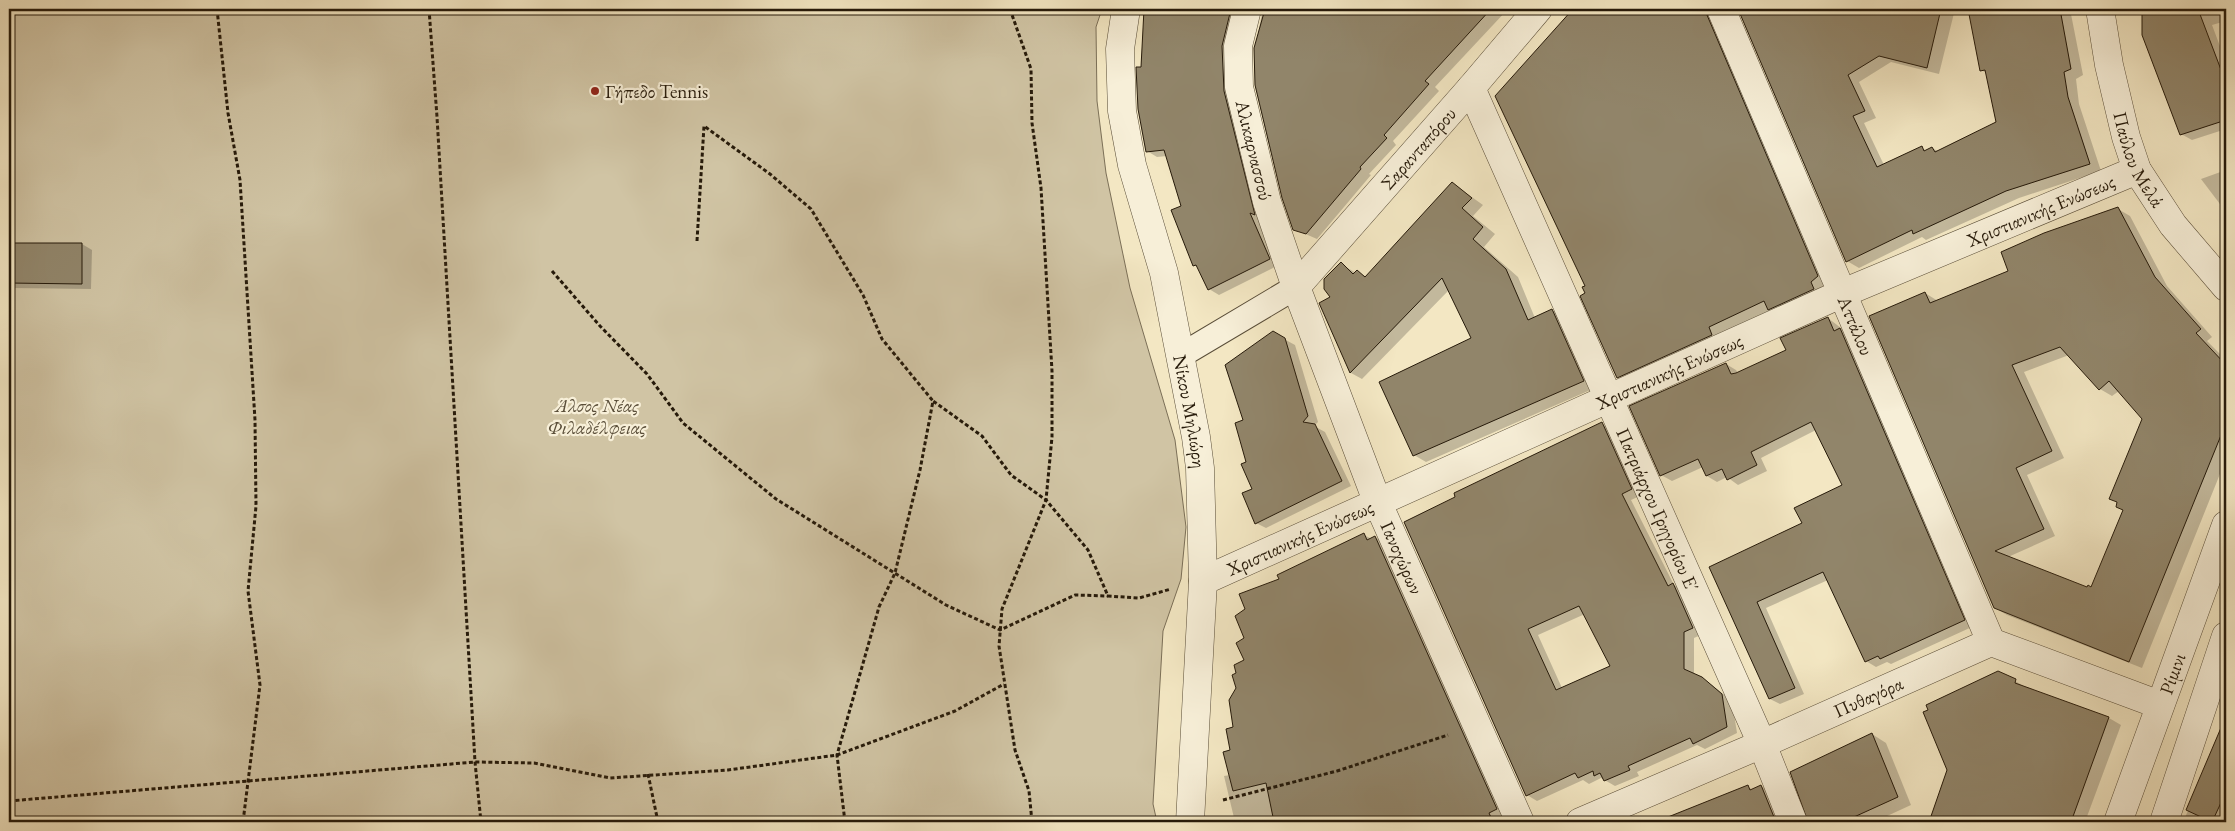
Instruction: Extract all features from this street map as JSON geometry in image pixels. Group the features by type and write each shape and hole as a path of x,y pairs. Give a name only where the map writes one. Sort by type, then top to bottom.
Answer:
{"street":[{"name":"Νίκου Μηλιώρη","path":"1126,9 1120,49 1122,111 1132,166 1164,273 1196,437 1200,468 1204,581 1190,815"},
{"name":"Αλικαρνασσού","path":"1247,9 1238,46 1240,87 1267,202 1296,287"},
{"name":"Σαρανταπόρου","path":"1296,287 1538,9"},
{"name":"Αττάλου","path":"1721,9 1991,642"},
{"name":"Παύλου Μελά","path":"2100,9 2109,65 2126,137 2137,170 2173,225 2226,287"},
{"name":"Πατριάρχου Γρηγορίου Ε΄","path":"1471,88 1762,744 1793,822"},
{"name":"Χριστιανικής Ενώσεως","path":"1204,581 1377,501 1843,293 2137,170"},
{"path":"1180,356 1296,287"},
{"name":"Γανοχώρων","path":"1296,287 1377,501 1520,822"},
{"name":"Ρίμινι","path":"2118,822 2226,525"},
{"name":"Ρίμινι","path":"2164,822 2226,636"},
{"path":"1991,642 2160,705"},
{"name":"Πυθαγόρα","path":"1580,822 1762,744 1991,642"}],"path":[{"path":"217,9 228,113 240,180 255,420 256,506 248,591 260,685 243,822"},
{"path":"429,9 438,127 475,762 481,822"},
{"path":"1010,9 1031,69 1032,123 1041,188 1052,371 1052,436 1046,500 1002,609 999,646 1015,750 1029,791 1032,822"},
{"path":"697,241 704,126 770,174 811,209 863,295 882,338 933,401 982,436 1011,475 1046,500 1088,550 1108,596"},
{"path":"552,270 600,326 647,374 683,423 776,499 946,605 1000,630"},
{"path":"845,822 837,755 879,608 895,573 920,470 933,401"},
{"path":"1000,630 1075,594 1139,598 1204,581"},
{"path":"9,801 475,762 534,763 610,778 728,770 837,755 955,711 1004,684"},
{"path":"1190,815 1337,771 1477,726"},
{"path":"648,774 658,822"}],"green space":[{"name":"Άλσος Νέας Φιλαδέλφειας","path":"9,9 1102,9 1096,27 1097,101 1106,173 1130,288 1175,440 1186,527 1181,579 1163,631 1153,804 1157,822 9,822"}],"building":[{"path":"1144,9 1231,9 1222,46 1224,91 1255,215 1250,213 1270,259 1208,290 1196,265 1193,266 1171,210 1181,206 1164,150 1146,152 1138,109 1136,67 1141,67"},
{"path":"1265,9 1491,9 1425,81 1429,84 1384,135 1387,138 1360,167 1361,169 1306,234 1293,230 1282,198 1255,85 1254,48"},
{"path":"1573,9 1706,9 1818,276 1811,282 1814,289 1768,310 1764,301 1709,327 1712,335 1617,378 1580,296 1585,293 1582,287 1585,286 1495,96"},
{"path":"1738,9 1941,9 1927,68 1879,56 1848,75 1865,111 1853,116 1877,167 1922,146 1924,151 1932,147 1935,152 1996,122 1985,70 1980,71 1968,9 2060,9 2071,69 2064,72 2068,97 2090,164 2006,191 1913,234 1912,230 1846,262"},
{"path":"2142,9 2198,9 2226,83 2226,120 2180,135 2142,35"},
{"path":"1452,182 1472,198 1462,208 1483,227 1473,239 1506,269 1528,320 1552,309 1584,381 1413,456 1379,382 1471,338 1442,278 1350,373 1319,303 1330,297 1324,289 1324,279 1341,262 1353,274 1357,270 1365,277"},
{"path":"2118,207 2155,277 2201,329 2196,333 2226,365 2226,423 2129,662 1994,608 1869,316 1925,292 1930,303 2008,271 2001,252 2044,233","holes":["2060,347 2099,390 2109,381 2142,419 2109,499 2117,502 2116,507 2123,510 2091,587 2088,585 2087,587 1995,551 2044,529 2016,468 2052,451 2012,365"]},
{"path":"9,243 82,243 82,284 9,283"},
{"path":"1828,317 1834,331 1840,328 1965,620 1880,659 1878,656 1865,662 1823,572 1757,602 1795,688 1769,699 1709,567 1802,523 1794,508 1842,485 1811,422 1751,452 1757,465 1727,480 1722,469 1706,476 1698,459 1660,476 1629,406 1726,363 1731,374 1736,373 1786,350 1780,338"},
{"path":"1273,331 1285,338 1308,416 1303,422 1315,424 1342,481 1255,524 1242,493 1252,489 1241,464 1246,462 1235,423 1243,420 1225,365"},
{"path":"1602,422 1632,489 1622,494 1668,586 1673,583 1693,628 1684,632 1684,669 1702,677 1722,694 1727,727 1693,744 1690,738 1628,766 1630,770 1604,781 1600,773 1594,776 1593,771 1578,778 1575,773 1526,796 1404,522 1455,497 1454,493","holes":["1579,606 1610,666 1556,690 1528,629"]},
{"path":"1364,533 1367,540 1375,536 1497,809 1489,813 1493,822 1274,822 1266,783 1233,791 1223,752 1230,750 1226,729 1233,727 1229,700 1236,688 1232,675 1236,673 1234,665 1244,660 1236,643 1244,638 1235,616 1245,609 1239,594 1279,579 1277,575"},
{"path":"1998,671 2016,679 2015,683 2109,717 2071,822 1929,822 1947,770 1923,712 1928,710 1926,705"},
{"path":"2226,716 2226,792 2212,822 2186,810"},
{"path":"1872,733 1898,797 1843,822 1808,822 1790,772"},
{"path":"1748,785 1750,790 1761,785 1776,822 1658,822 1658,821"}],"place":[{"name":"Γήπεδο Tennis","path":"595,91"}]}
